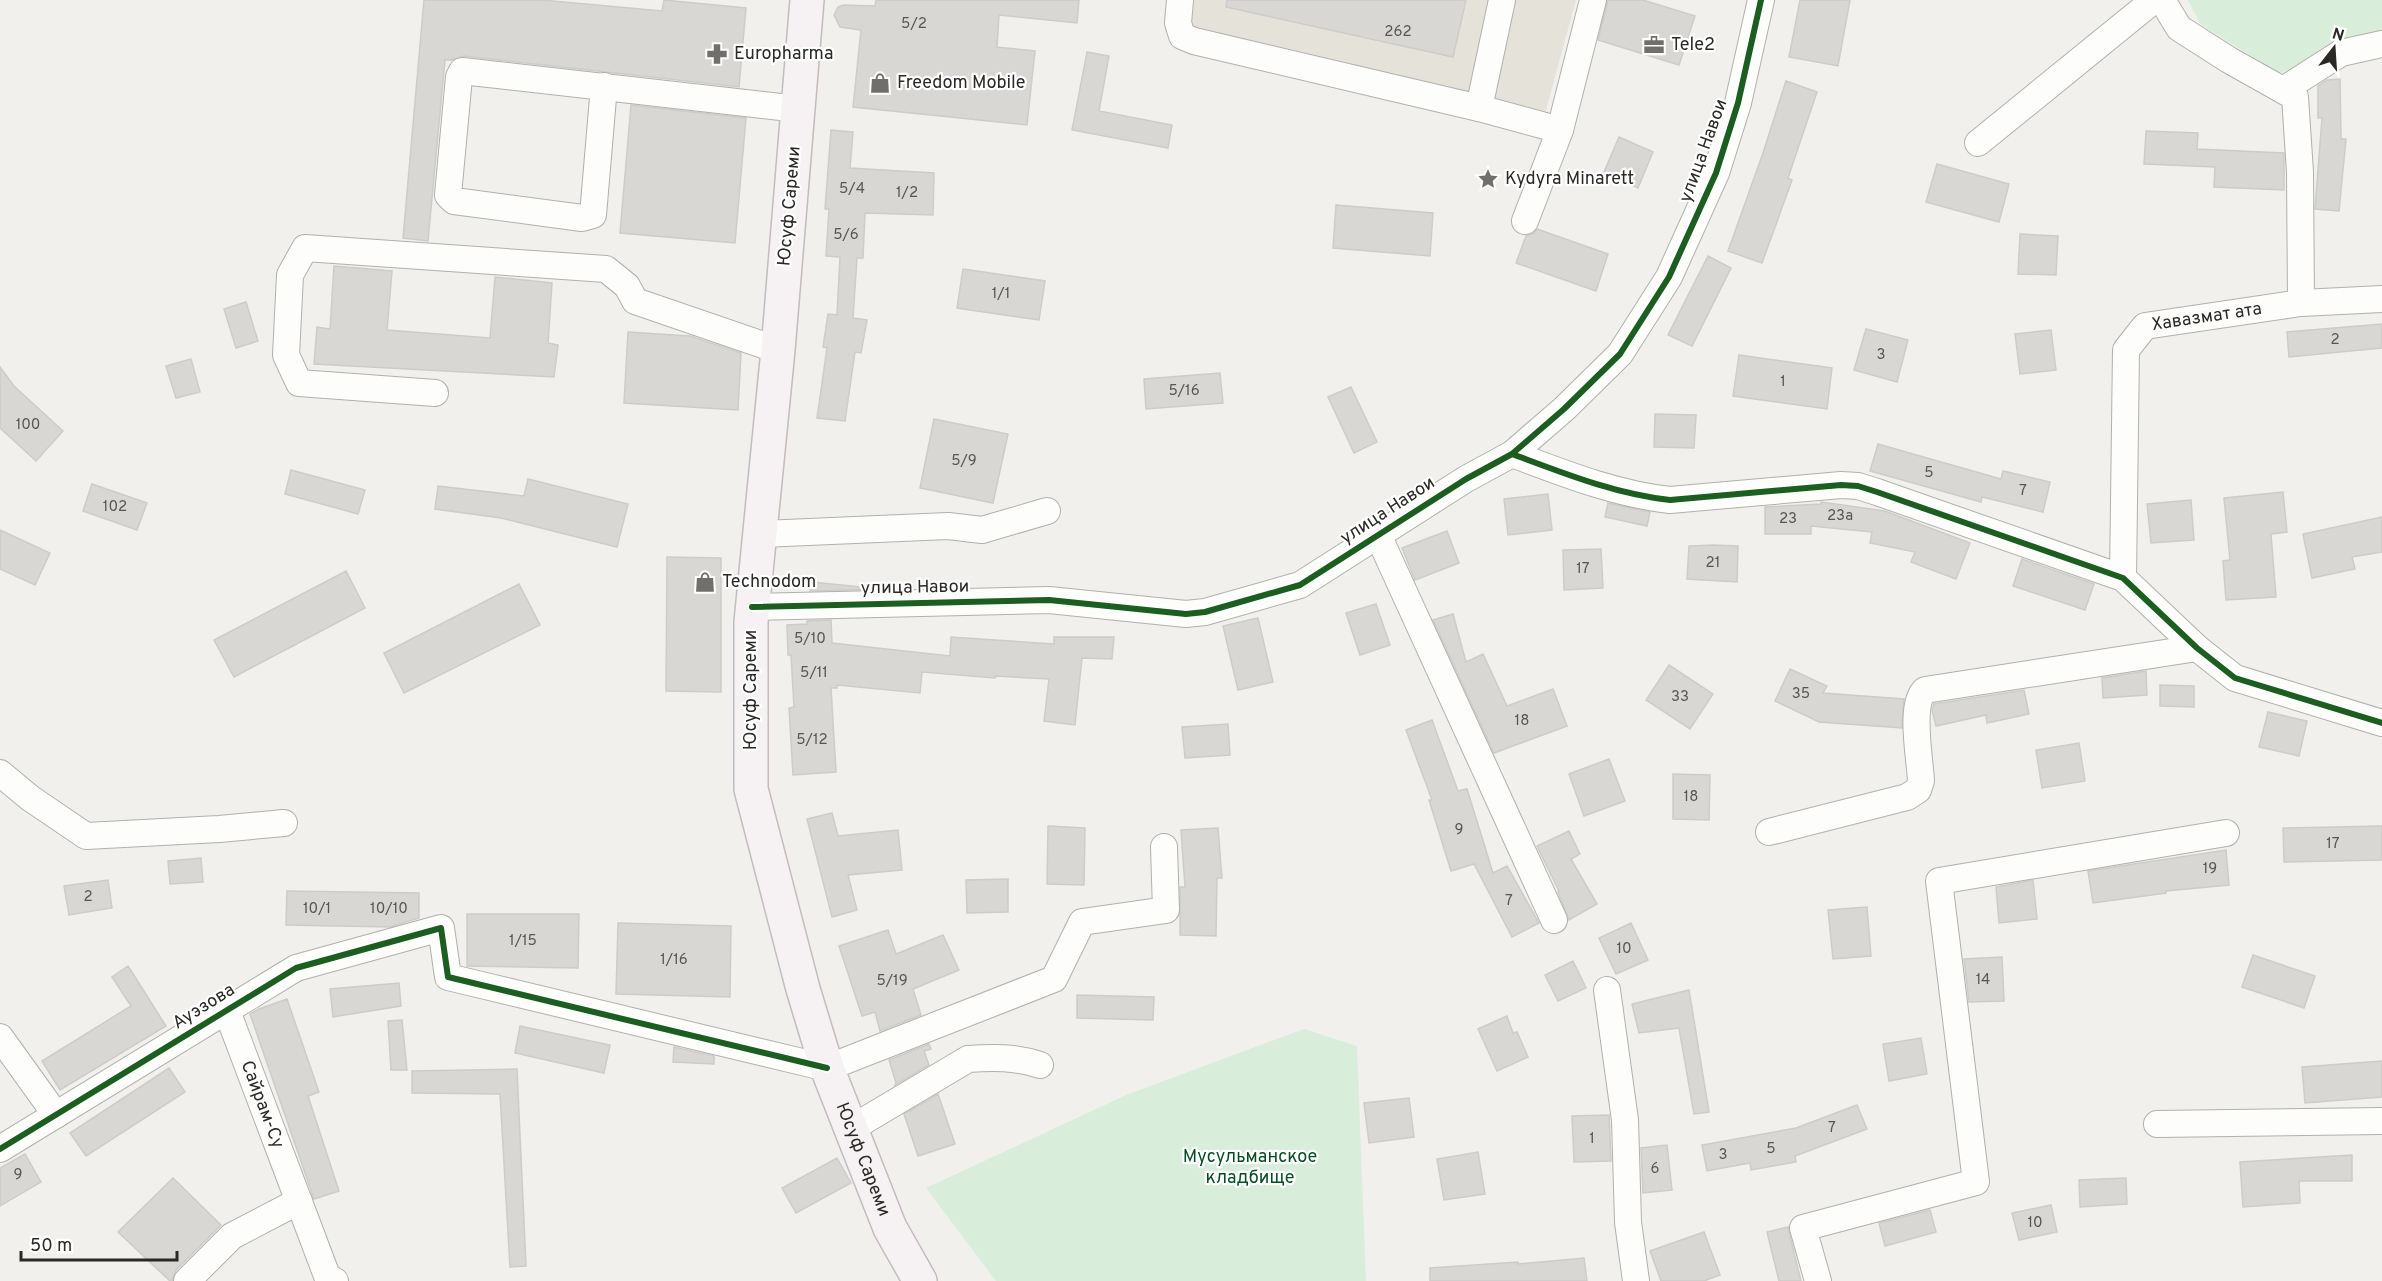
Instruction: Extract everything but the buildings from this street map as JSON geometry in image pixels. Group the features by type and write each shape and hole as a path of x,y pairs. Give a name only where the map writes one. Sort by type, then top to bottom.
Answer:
{"main road":[{"name":"Юсуф Сареми","path":"807,0 778,350 752,607 751,789 803,989 827,1068 890,1228 920,1281"}],"street":[{"path":"1180,0 1178,23 1182,36 1194,41 1479,108 1560,130"},
{"path":"1479,108 1502,0"},
{"path":"1524,221 1560,130 1593,0"},
{"name":"улица Навои","path":"752,607 1049,600 1186,614 1205,612 1300,585 1466,479 1512,454 1564,409 1620,354 1669,277 1716,173 1738,103 1761,0"},
{"path":"1978,143 2154,0"},
{"path":"2162,0 2179,28 2229,60 2295,97 2300,172 2301,303"},
{"path":"2283,90 2341,53 2382,44"},
{"path":"604,86 593,215 582,218 454,201 448,195 459,78 462,71 604,86 798,109"},
{"path":"435,393 299,383 286,355 290,275 305,248 606,270 627,286 635,301 778,350"},
{"name":"Хавазмат ата","path":"2123,578 2126,350 2145,326 2301,303 2382,299"},
{"path":"1512,454 1580,480 1651,498 1670,500 1841,485 1858,486 2123,578 2197,648 2235,678 2382,723"},
{"path":"760,534 948,526 982,530 1047,511"},
{"path":"1378,535 1554,920"},
{"path":"1769,832 1907,797 1918,789 1921,781 1917,710 1919,696 1925,690 2197,648"},
{"path":"0,773 30,798 86,837 284,823"},
{"path":"1818,1281 1803,1228 1976,1182 1939,881 2226,832"},
{"path":"827,1068 1054,979 1082,922 1166,910 1164,847"},
{"name":"Ауэзова","path":"0,1149 296,968 441,928 448,977 827,1068"},
{"path":"1607,990 1625,1120 1628,1222 1636,1281"},
{"name":"Сайрам-Су","path":"227,1011 327,1276 335,1281"},
{"path":"0,1037 56,1115"},
{"path":"852,1128 968,1059 990,1057 1020,1059 1040,1065"},
{"path":"2157,1124 2382,1120"},
{"path":"187,1281 232,1236 299,1201"}],"shaded area":[{"path":"1183,0 1576,0 1542,125 1177,34"}],"green space":[{"path":"2188,0 2382,0 2382,35 2279,73 2200,24"},
{"name":"Мусульманское кладбище","path":"1304,1029 1357,1046 1366,1281 996,1281 926,1188 1126,1095"}],"cycle path":[{"path":"752,607 1049,600 1186,614 1205,612 1300,585 1466,479 1512,454 1564,409 1620,354 1669,277 1716,173 1738,103 1761,0"},
{"path":"1512,454 1609,488 1670,500 1841,485 1858,486 2123,578 2197,648 2235,678 2382,723"},
{"path":"0,1149 296,968 441,928 448,977 827,1068"}],"place":[{"name":"Tele2","path":"1654,45"},
{"name":"Europharma","path":"717,54"},
{"name":"Freedom Mobile","path":"880,83"},
{"name":"Kydyra Minarett","path":"1488,179"},
{"name":"Technodom","path":"705,582"}]}
